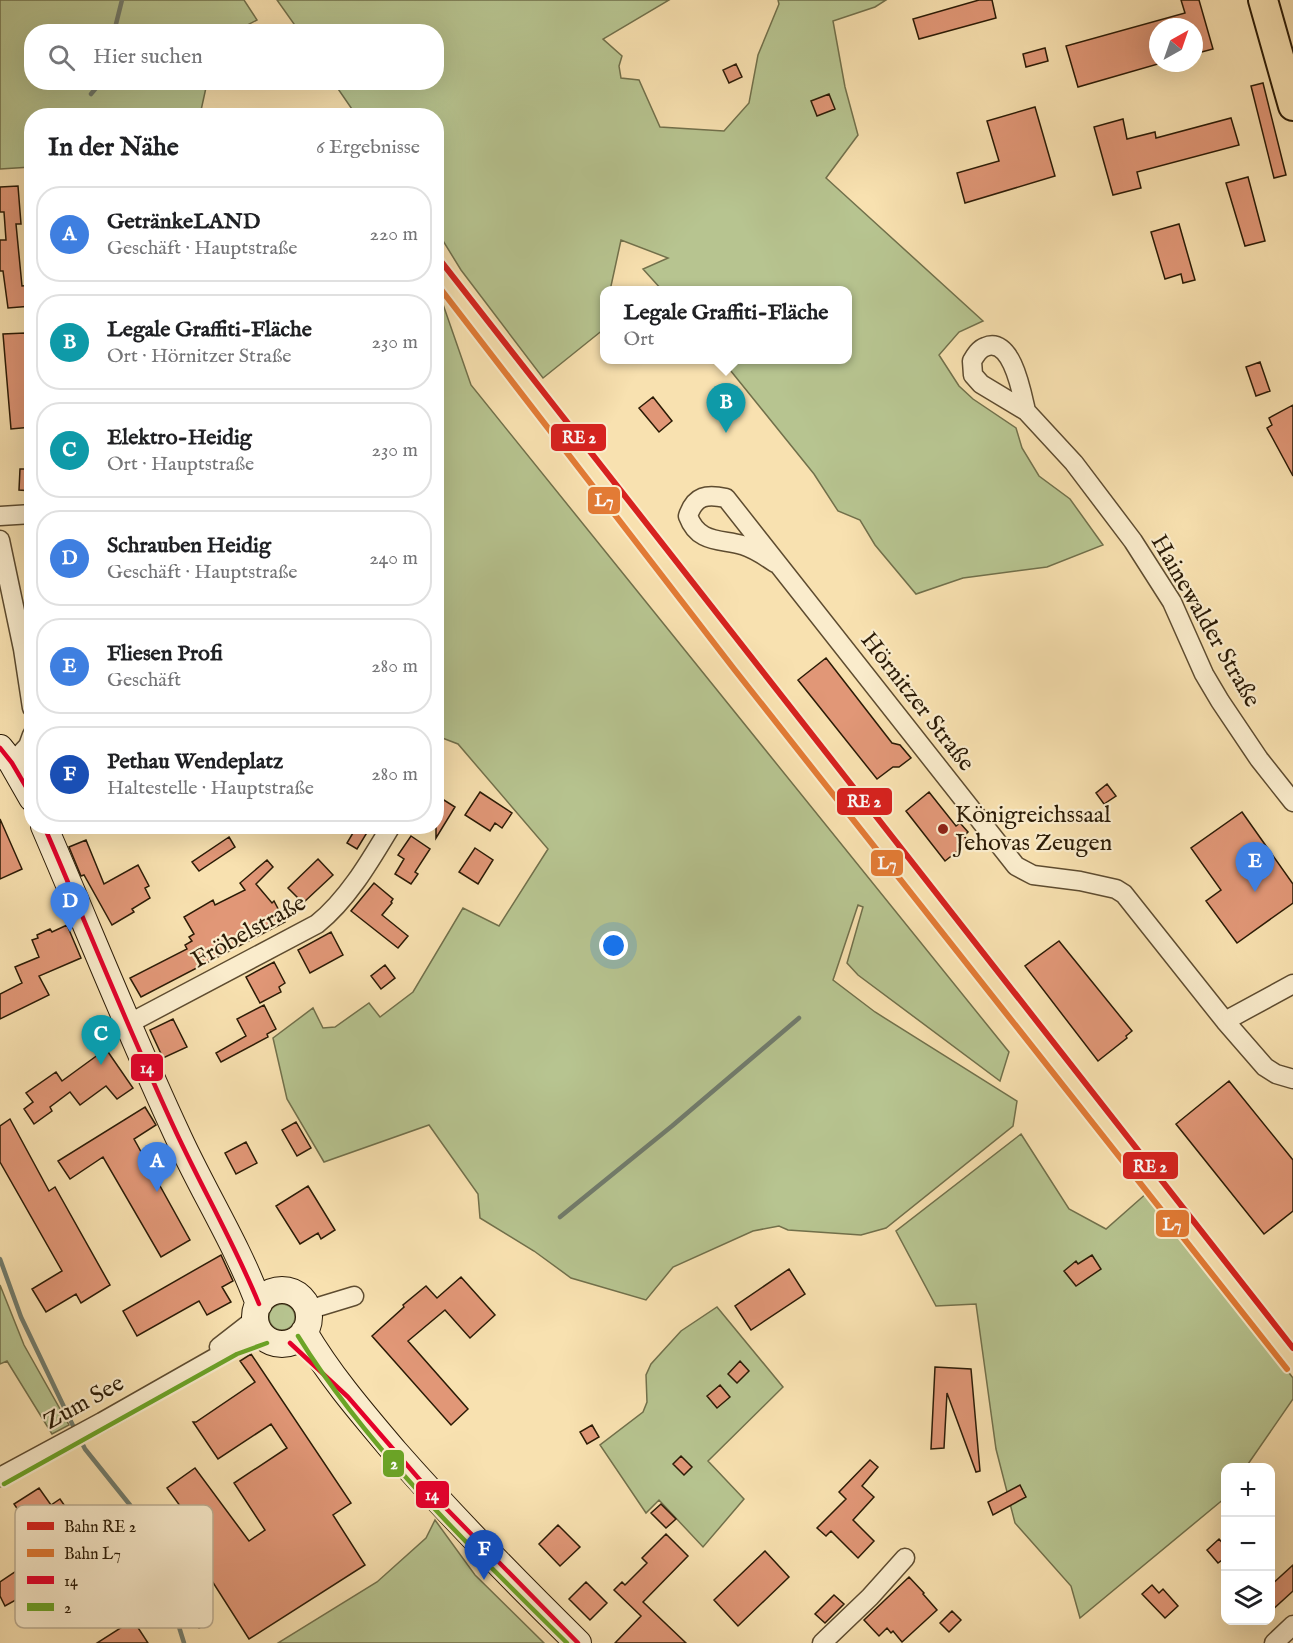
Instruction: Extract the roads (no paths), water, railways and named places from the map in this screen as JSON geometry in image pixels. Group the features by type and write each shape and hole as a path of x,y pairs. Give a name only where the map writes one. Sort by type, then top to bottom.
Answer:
{"main road":[{"path":"1263,0 1293,106"},
{"path":"6,755 24,785"},
{"path":"47,834 185,1152 233,1242 273,1342 300,1328"},
{"path":"263,1313 287,1291 298,1295 300,1328 348,1397 433,1495 578,1643"}],"street":[{"name":"Hainewalder Straße","path":"1026,411 1074,463 1133,541 1172,602 1204,674 1215,692 1259,759 1293,802"},
{"name":"Hörnitzer Straße","path":"776,563 756,550 704,537 694,529 688,516 692,505 702,497 712,495 726,498 1016,866 1034,875 1080,881 1116,889 1124,894 1264,1067 1276,1074 1293,1079"},
{"path":"0,516 24,514"},
{"path":"0,540 24,656"},
{"path":"6,755 24,748"},
{"name":"Fröbelstraße","path":"128,1024 317,924 331,913 372,858 386,834"},
{"path":"1225,1021 1293,984"},
{"path":"300,1328 354,1296"},
{"name":"Zum See","path":"0,1477 102,1422 191,1370 263,1313"},
{"path":"822,1643 870,1597 905,1558"},
{"path":"1274,1643 1293,1625"}],"waterway":[{"path":"116,24 122,0"},
{"path":"91,94 94,90"},
{"path":"560,1217 799,1018"},
{"path":"0,1259 21,1317 76,1432"},
{"path":"80,1439 85,1449 130,1505"},
{"path":"179,1628 184,1643"}],"rail line":[{"name":"L7","path":"444,293 734,669 1287,1369"}],"place":[{"name":"Legale Graffiti-Fläche","path":"726,433"},
{"name":"Königreichssaal Jehovas Zeugen","path":"943,829"},
{"name":"Fliesen Profi","path":"1255,892"},
{"name":"Schrauben Heidig","path":"70,932"},
{"name":"Elektro-Heidig","path":"101,1065"},
{"name":"GetränkeLAND","path":"157,1192"},
{"name":"Pethau Wendeplatz","path":"484,1580"}]}
